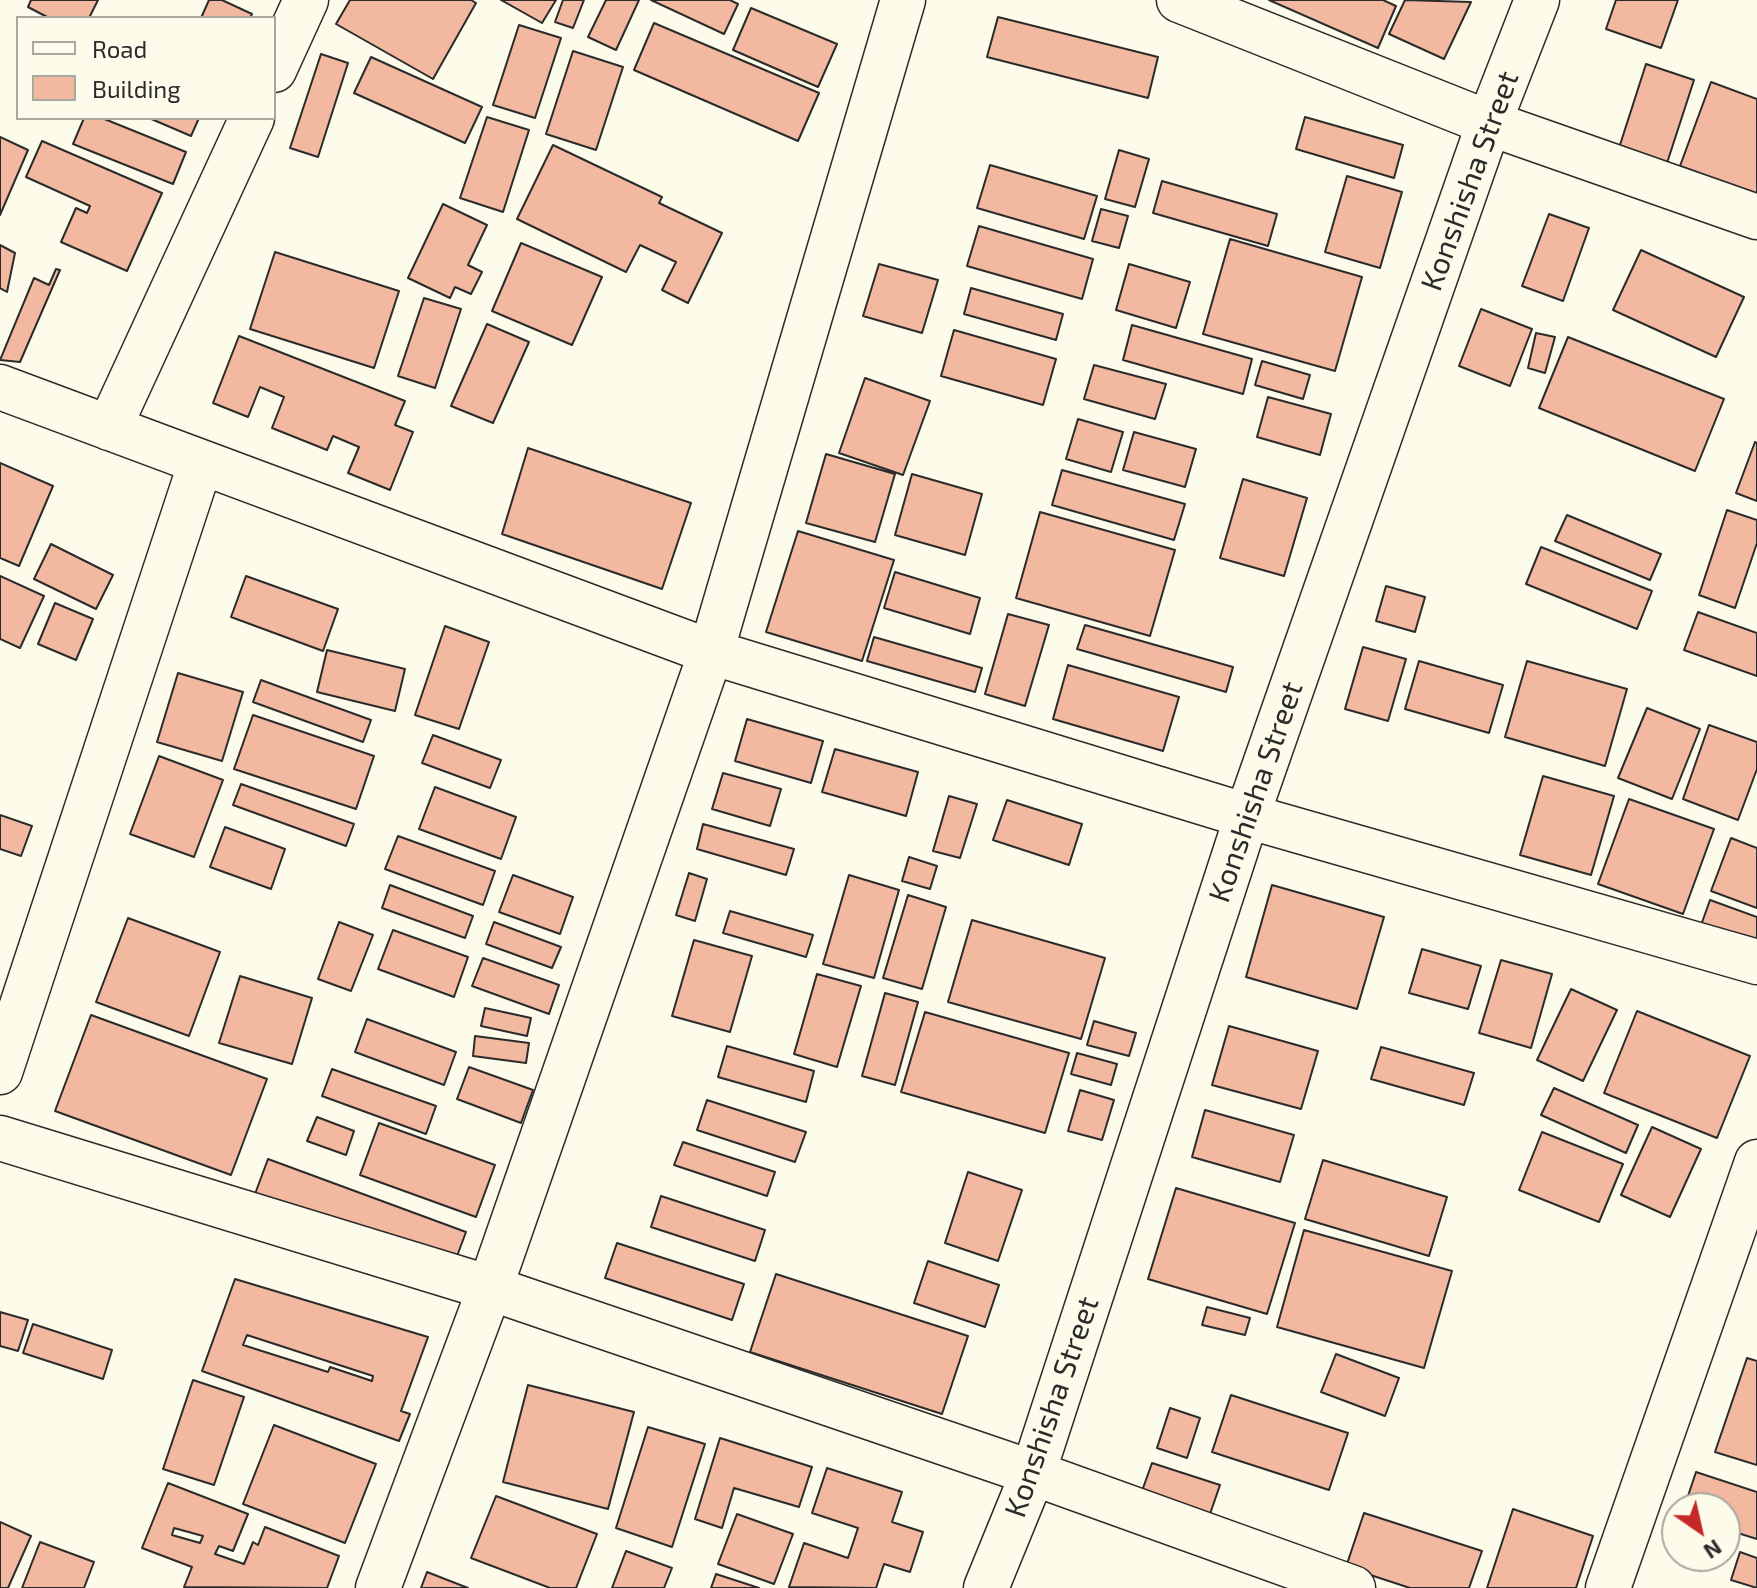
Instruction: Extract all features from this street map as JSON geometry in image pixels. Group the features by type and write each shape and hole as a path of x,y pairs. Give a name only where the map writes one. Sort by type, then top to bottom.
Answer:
{"street":[{"path":"276,66 306,0"},
{"path":"378,1588 490,1288 711,652 903,0"},
{"path":"1179,0 1489,123 1757,217"},
{"name":"Konshisha Street","path":"986,1588 1033,1473 1247,816 1489,123 1537,0"},
{"path":"109,428 251,120"},
{"path":"0,387 711,652 1247,816 1757,962"},
{"path":"0,1072 201,462"},
{"path":"0,1138 490,1288 1033,1473 1353,1588"},
{"path":"1608,1588 1757,1162"}],"building":[{"path":"31,0 98,0 90,16 45,16 28,7"},
{"path":"209,0 222,0 252,14 251,16 202,16"},
{"path":"350,0 471,0 476,3 433,79 336,24"},
{"path":"501,0 556,0 542,23"},
{"path":"563,0 584,0 573,28 555,22"},
{"path":"606,0 639,0 616,50 588,37"},
{"path":"651,0 730,0 738,4 724,34"},
{"path":"1269,0 1383,0 1396,6 1378,48"},
{"path":"1405,0 1471,2 1444,59 1389,34"},
{"path":"1616,0 1678,0 1661,48 1606,29"},
{"path":"751,8 837,44 818,87 733,50"},
{"path":"998,17 1158,57 1148,98 987,57"},
{"path":"654,23 819,93 798,141 634,70"},
{"path":"519,25 561,38 535,118 493,105"},
{"path":"573,51 623,67 596,150 546,134"},
{"path":"321,54 348,63 318,157 290,148"},
{"path":"371,57 482,107 465,143 354,93"},
{"path":"1646,64 1694,80 1667,163 1619,148"},
{"path":"1711,82 1757,99 1757,194 1680,166"},
{"path":"487,117 529,130 503,212 460,198"},
{"path":"1305,117 1403,145 1394,178 1296,149"},
{"path":"83,120 107,120 186,152 173,184 73,144"},
{"path":"154,120 198,120 191,136"},
{"path":"0,137 28,150 0,215"},
{"path":"42,141 162,193 127,271 61,242 76,208 87,213 90,206 26,177"},
{"path":"553,145 662,197 659,203 722,233 688,303 662,290 676,262 640,245 626,272 517,219"},
{"path":"1119,150 1149,159 1135,207 1105,199"},
{"path":"990,165 1097,196 1084,239 977,208"},
{"path":"1347,176 1402,192 1380,268 1325,252"},
{"path":"1162,181 1277,214 1268,246 1153,213"},
{"path":"443,204 487,225 468,265 482,272 471,294 455,287 450,298 408,278"},
{"path":"1101,209 1128,216 1119,248 1092,241"},
{"path":"1549,214 1589,228 1563,301 1522,286"},
{"path":"979,226 1093,259 1082,299 967,266"},
{"path":"1230,239 1362,277 1335,371 1203,334"},
{"path":"521,243 602,277 572,345 492,311"},
{"path":"0,245 15,253 7,292 0,288"},
{"path":"1641,250 1744,297 1716,357 1613,310"},
{"path":"275,252 399,291 374,368 250,329"},
{"path":"879,264 938,280 922,333 863,316"},
{"path":"1129,264 1190,282 1176,328 1116,310"},
{"path":"56,269 60,270 20,362 0,360 34,278 49,285"},
{"path":"971,288 1063,314 1056,340 964,314"},
{"path":"424,298 461,309 435,388 398,376"},
{"path":"1481,309 1532,329 1510,386 1459,366"},
{"path":"487,324 529,342 493,423 451,406"},
{"path":"1132,325 1252,359 1243,394 1123,360"},
{"path":"954,330 1056,359 1043,405 941,376"},
{"path":"1536,333 1555,337 1545,373 1528,368"},
{"path":"239,336 405,401 395,425 413,432 390,490 348,473 359,447 333,436 327,450 272,428 284,397 260,387 248,417 213,403"},
{"path":"1568,337 1724,399 1695,471 1539,408"},
{"path":"1262,361 1310,375 1303,399 1255,385"},
{"path":"1094,365 1166,384 1155,419 1084,399"},
{"path":"865,378 930,401 903,475 839,453"},
{"path":"1268,397 1331,414 1320,455 1257,437"},
{"path":"1078,419 1123,432 1111,472 1066,459"},
{"path":"1134,432 1196,449 1185,487 1123,470"},
{"path":"1757,443 1757,501 1736,493"},
{"path":"528,448 691,503 662,589 502,534"},
{"path":"826,454 895,474 875,542 806,523"},
{"path":"0,463 53,486 19,566 0,558"},
{"path":"1062,470 1185,504 1174,540 1052,505"},
{"path":"912,474 982,494 965,555 895,535"},
{"path":"1243,479 1307,498 1284,576 1220,558"},
{"path":"1727,510 1757,520 1757,543 1735,608 1699,595"},
{"path":"1040,512 1175,550 1150,636 1016,598"},
{"path":"1567,515 1661,554 1650,580 1555,541"},
{"path":"798,531 894,560 862,661 766,632"},
{"path":"51,544 113,575 96,609 34,579"},
{"path":"1541,547 1652,591 1637,629 1526,584"},
{"path":"895,572 980,598 970,634 884,608"},
{"path":"0,576 44,596 20,648 0,639"},
{"path":"246,576 338,609 323,651 231,617"},
{"path":"1386,586 1425,597 1415,632 1376,621"},
{"path":"55,603 93,619 76,660 38,644"},
{"path":"1698,612 1757,633 1757,676 1684,650"},
{"path":"1008,614 1049,625 1025,706 985,694"},
{"path":"1085,625 1233,667 1226,692 1077,649"},
{"path":"445,626 489,642 459,729 415,715"},
{"path":"874,637 982,668 975,692 867,661"},
{"path":"1363,647 1406,659 1388,721 1345,709"},
{"path":"327,650 405,669 395,711 317,692"},
{"path":"1419,661 1503,685 1489,733 1405,709"},
{"path":"1527,661 1627,689 1605,766 1505,737"},
{"path":"1068,665 1179,697 1163,751 1053,719"},
{"path":"178,673 243,692 222,761 157,742"},
{"path":"261,680 371,720 363,742 253,702"},
{"path":"1647,708 1700,729 1672,799 1618,778"},
{"path":"253,715 374,756 356,809 234,769"},
{"path":"747,719 823,741 811,783 735,761"},
{"path":"1709,725 1757,742 1757,769 1738,820 1683,799"},
{"path":"433,735 501,760 490,788 422,763"},
{"path":"835,749 918,772 906,816 822,792"},
{"path":"159,756 223,780 194,857 130,834"},
{"path":"723,773 781,789 770,826 712,809"},
{"path":"1543,776 1614,796 1591,875 1520,855"},
{"path":"241,784 354,824 346,846 233,805"},
{"path":"435,787 516,817 501,859 419,829"},
{"path":"949,796 977,804 960,858 933,851"},
{"path":"1629,799 1714,829 1683,914 1598,884"},
{"path":"1007,800 1082,824 1069,865 993,840"},
{"path":"0,815 32,826 21,856 0,849"},
{"path":"703,824 794,849 786,875 697,849"},
{"path":"225,827 285,849 271,889 210,867"},
{"path":"398,836 495,871 483,905 385,869"},
{"path":"1731,838 1757,848 1757,908 1711,891"},
{"path":"909,857 937,866 930,889 902,881"},
{"path":"689,873 707,879 695,921 676,915"},
{"path":"513,875 573,897 560,934 499,912"},
{"path":"849,875 899,890 874,978 823,964"},
{"path":"390,885 473,916 465,938 382,908"},
{"path":"1272,885 1384,917 1357,1009 1246,977"},
{"path":"908,895 946,907 922,989 883,978"},
{"path":"1710,900 1757,917 1757,949 1700,928"},
{"path":"730,911 813,935 806,957 723,933"},
{"path":"128,918 220,952 189,1036 96,1002"},
{"path":"972,920 1105,958 1081,1039 948,1002"},
{"path":"339,922 373,935 351,991 318,979"},
{"path":"494,922 561,947 552,968 486,944"},
{"path":"393,930 468,957 454,997 378,969"},
{"path":"694,940 752,956 730,1032 672,1016"},
{"path":"1422,949 1481,966 1468,1009 1409,993"},
{"path":"483,958 559,985 549,1014 472,986"},
{"path":"1501,960 1552,974 1531,1048 1479,1033"},
{"path":"817,974 861,986 837,1067 794,1054"},
{"path":"240,976 312,998 292,1064 219,1043"},
{"path":"1571,989 1617,1010 1583,1081 1537,1060"},
{"path":"885,993 918,1002 895,1085 862,1076"},
{"path":"485,1008 531,1018 527,1036 481,1026"},
{"path":"1637,1011 1750,1056 1717,1138 1604,1093"},
{"path":"925,1012 1069,1053 1045,1133 901,1092"},
{"path":"91,1015 267,1079 231,1175 55,1111"},
{"path":"367,1019 456,1052 444,1085 355,1052"},
{"path":"1094,1021 1136,1033 1129,1056 1087,1045"},
{"path":"1229,1026 1318,1051 1301,1109 1212,1085"},
{"path":"475,1036 529,1043 526,1063 473,1056"},
{"path":"727,1046 814,1071 806,1102 718,1077"},
{"path":"1381,1047 1474,1073 1464,1105 1371,1079"},
{"path":"1077,1053 1117,1064 1111,1085 1071,1074"},
{"path":"469,1067 533,1090 521,1123 457,1099"},
{"path":"332,1069 436,1106 426,1134 322,1096"},
{"path":"1554,1088 1638,1125 1626,1153 1541,1115"},
{"path":"1080,1090 1114,1100 1102,1140 1068,1131"},
{"path":"707,1100 806,1132 795,1162 697,1130"},
{"path":"1205,1110 1294,1135 1280,1182 1192,1157"},
{"path":"317,1117 354,1131 346,1155 307,1141"},
{"path":"379,1123 495,1165 476,1217 360,1175"},
{"path":"1652,1127 1701,1149 1670,1217 1621,1195"},
{"path":"1542,1132 1623,1164 1599,1222 1519,1190"},
{"path":"683,1142 775,1172 767,1196 674,1165"},
{"path":"268,1159 466,1232 453,1267 255,1194"},
{"path":"1323,1160 1447,1197 1429,1256 1305,1219"},
{"path":"968,1172 1022,1190 998,1261 945,1243"},
{"path":"1176,1188 1295,1223 1267,1314 1148,1279"},
{"path":"661,1196 765,1230 755,1261 651,1227"},
{"path":"1304,1230 1452,1271 1424,1368 1277,1327"},
{"path":"617,1243 744,1284 732,1320 605,1278"},
{"path":"928,1261 999,1285 985,1327 914,1303"},
{"path":"776,1274 968,1336 942,1414 750,1352"},
{"path":"235,1279 428,1337 401,1411 410,1414 399,1441 202,1371","holes":["247,1335 373,1376 372,1381 330,1367 328,1372 243,1345"]},
{"path":"1207,1307 1250,1318 1245,1335 1202,1325"},
{"path":"0,1312 28,1320 18,1351 0,1346"},
{"path":"33,1324 112,1350 103,1379 23,1353"},
{"path":"1336,1354 1399,1378 1385,1416 1321,1392"},
{"path":"1747,1358 1757,1361 1757,1465 1715,1452"},
{"path":"193,1380 244,1397 214,1485 163,1469"},
{"path":"528,1385 634,1412 608,1509 503,1482"},
{"path":"1231,1395 1348,1433 1329,1490 1212,1452"},
{"path":"1170,1408 1200,1418 1187,1458 1157,1448"},
{"path":"274,1425 376,1464 345,1543 243,1504"},
{"path":"648,1427 705,1444 672,1547 616,1528"},
{"path":"720,1438 812,1467 799,1507 734,1488 722,1528 695,1519"},
{"path":"1152,1463 1220,1485 1210,1514 1142,1491"},
{"path":"827,1468 902,1492 892,1522 923,1532 910,1572 884,1564 876,1588 789,1587 804,1543 848,1558 858,1528 812,1513"},
{"path":"1696,1472 1757,1492 1757,1539 1741,1534 1741,1492 1689,1492"},
{"path":"168,1483 248,1514 233,1551 219,1546 215,1554 244,1564 253,1542 258,1545 265,1527 339,1556 327,1588 184,1587 192,1567 142,1548","holes":["174,1528 203,1536 200,1543 172,1535"]},
{"path":"496,1496 597,1534 576,1588 550,1588 471,1558"},
{"path":"1513,1509 1593,1536 1576,1588 1487,1588"},
{"path":"1364,1513 1482,1551 1469,1588 1410,1588 1346,1567"},
{"path":"737,1514 793,1534 774,1584 718,1564"},
{"path":"0,1522 31,1536 8,1588 0,1588"},
{"path":"40,1542 94,1562 84,1588 22,1588"},
{"path":"626,1551 672,1568 664,1588 612,1588"},
{"path":"1741,1552 1757,1558 1757,1588 1731,1580 1734,1572 1741,1572"},
{"path":"427,1572 468,1588 421,1588"},
{"path":"716,1574 759,1588 711,1588"}]}
